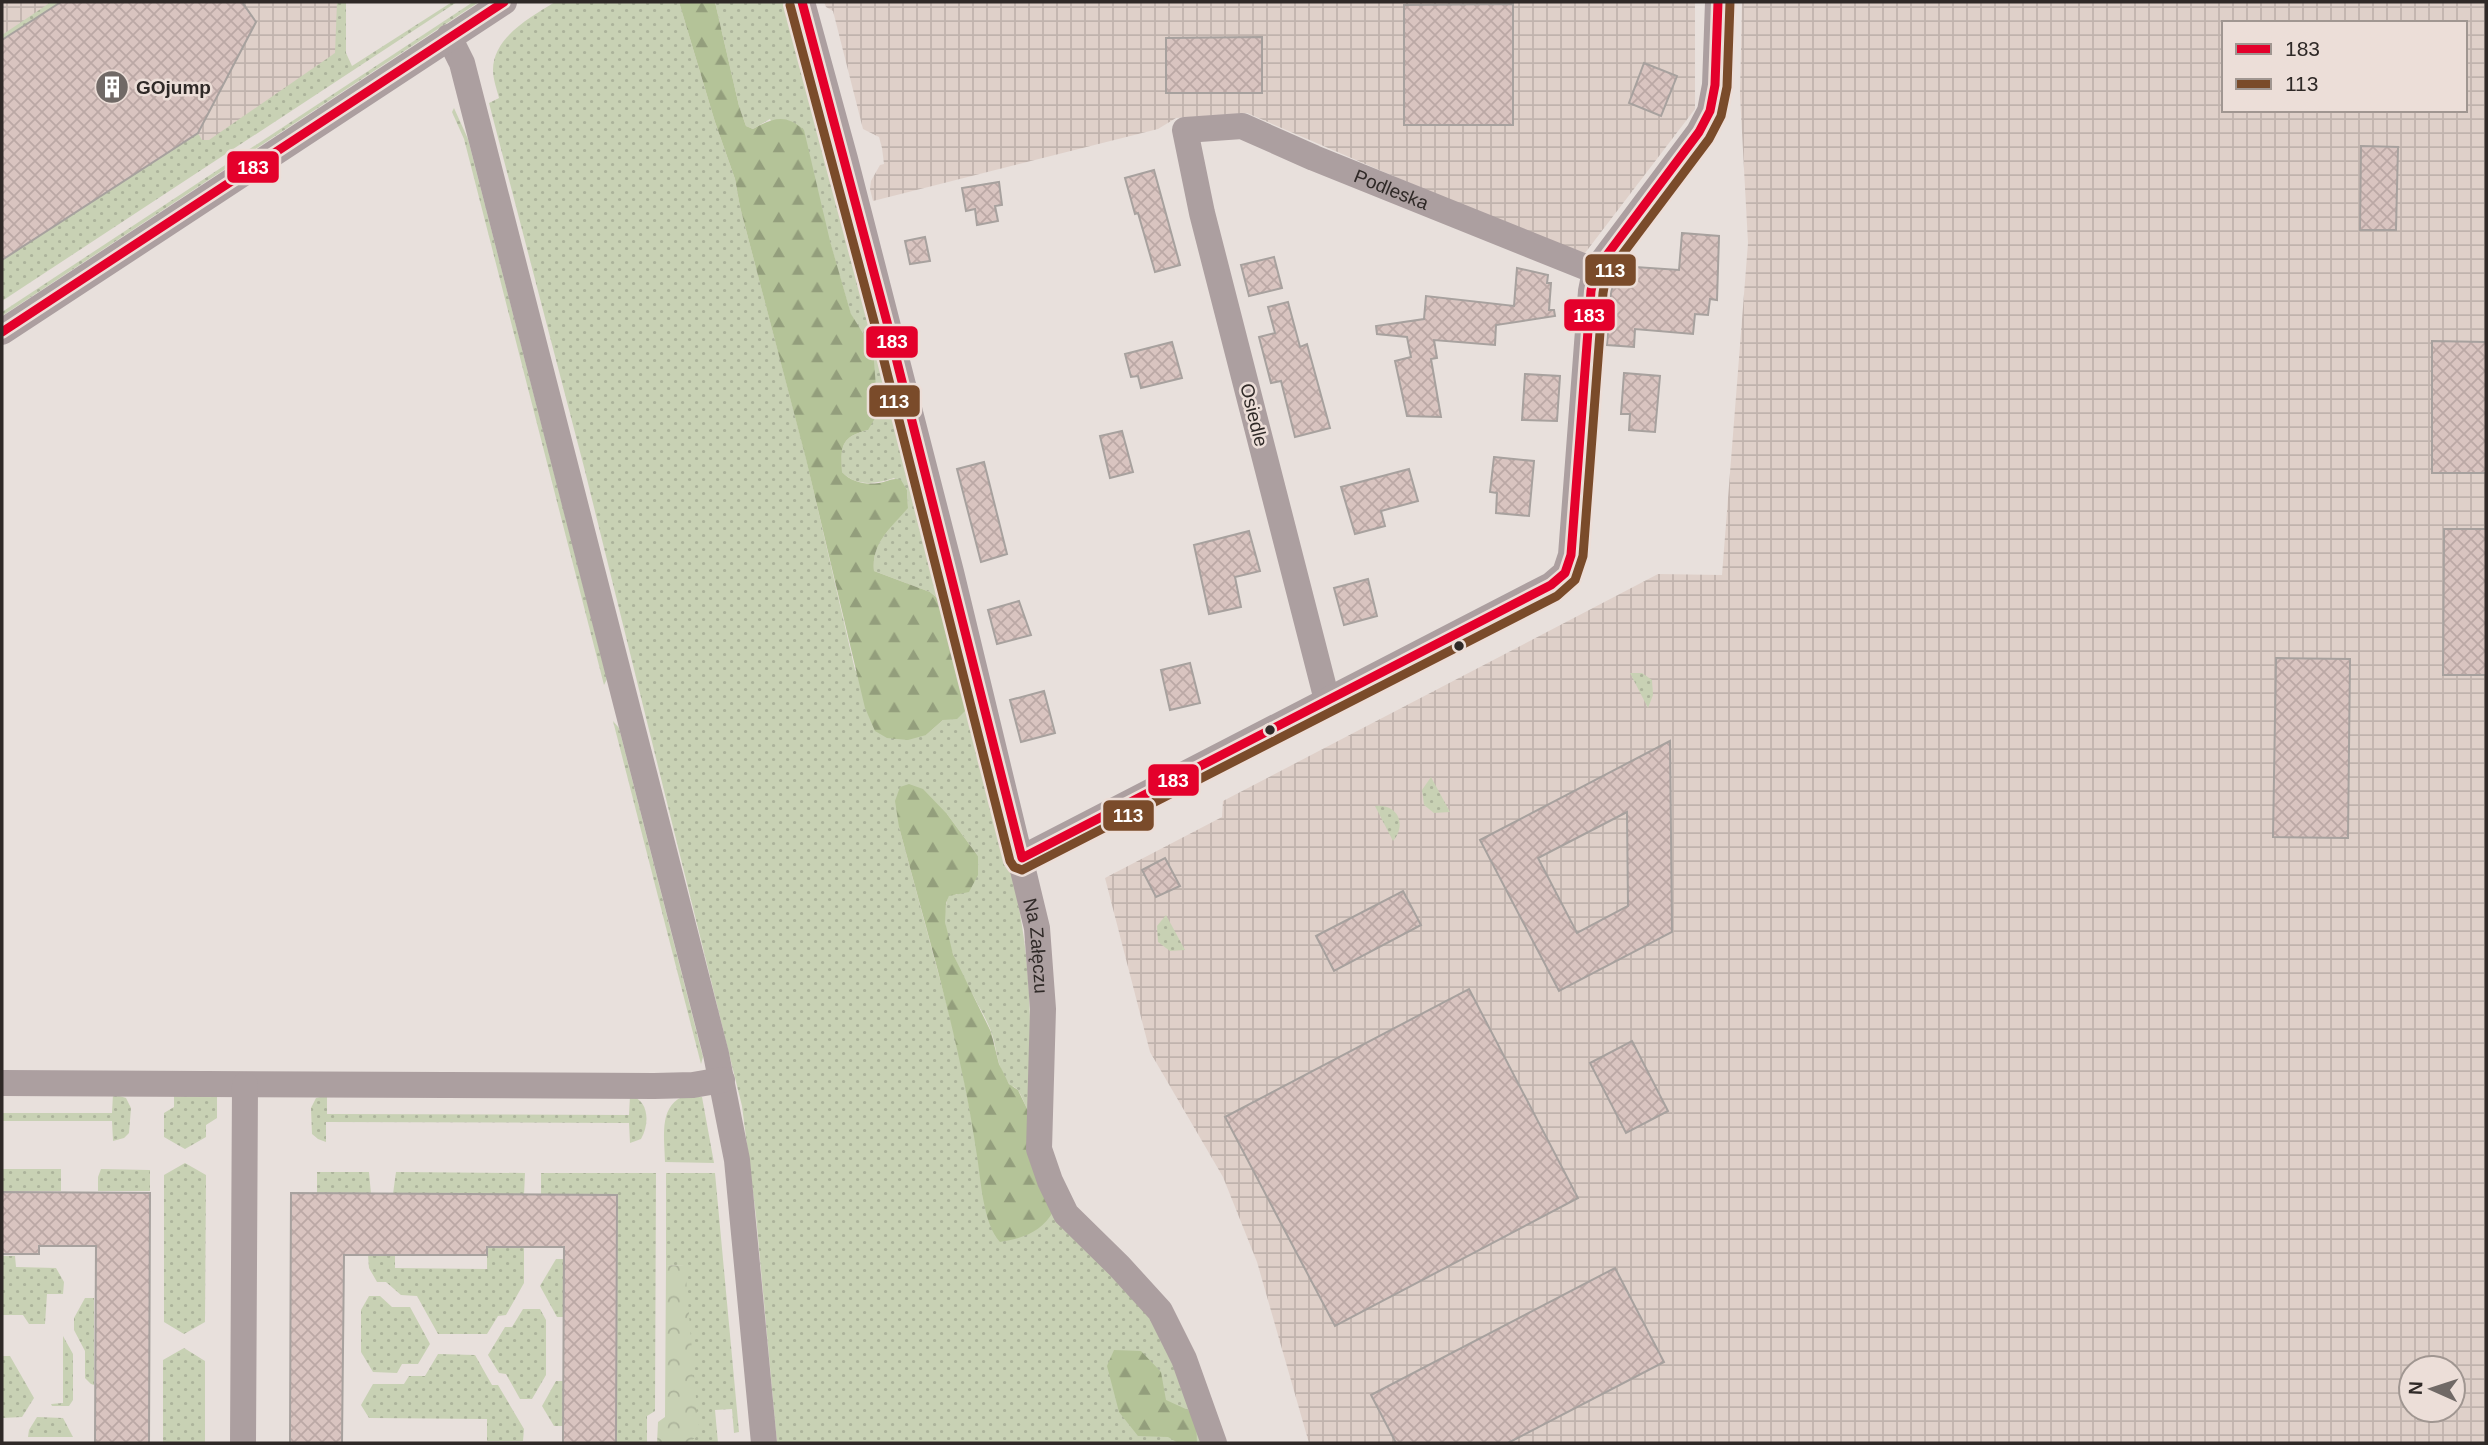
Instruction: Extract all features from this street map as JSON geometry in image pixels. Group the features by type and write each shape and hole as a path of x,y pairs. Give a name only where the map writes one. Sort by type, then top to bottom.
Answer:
{"street":[{"path":"2,332 504,2"},
{"name":"Na Załęczu","path":"802,2 845,159 1022,858 1037,928 1043,1009 1039,1149 1050,1181 1066,1214 1160,1311 1184,1359 1214,1443"},
{"path":"1022,858 1550,586 1565,573 1571,555 1591,291 1595,271 1699,132 1710,111 1715,85 1718,2"},
{"path":"449,37 462,63 722,1080 742,1200 764,1443"},
{"name":"Podleska","path":"1185,130 1242,125 1314,158 1595,271"},
{"name":"Osiedle","path":"1185,130 1202,212 1327,700"},
{"path":"2,1083 654,1086 693,1085 722,1080"},
{"path":"243,1443 245,1085"}],"shaded area":[{"name":"GOjump","path":"2,2 346,2 346,53 2,285"},
{"path":"824,2 1695,2 1695,109 1582,257 1247,113 1176,118 1158,129 873,201 871,181 880,165 884,164 882,148 879,137 863,129 833,11 826,7"},
{"path":"1742,2 2486,2 2486,1443 1309,1443 1257,1262 1223,1177 1150,1052 1105,878 1222,817 1223,801 1658,574 1722,575 1748,243 1740,95"}],"green space":[{"path":"51,2 61,2 2,40 2,35"},
{"path":"337,2 346,2 346,53 352,66 452,2 457,2 2,301 2,260 198,133 202,140 209,140 335,53"},
{"path":"473,2 479,2 2,316 2,312"},
{"path":"555,2 679,2 735,179 806,458 855,670 926,735 943,720 966,710 968,697 991,783 1017,897 1028,972 1029,1113 1019,1091 1004,1076 991,1031 950,946 946,929 945,911 949,895 957,895 978,856 947,814 899,827 957,1043 971,1116 1157,1322 1207,1443 777,1443 756,1216 742,1106 585,471 489,103 499,98 493,70 499,48 515,29"},
{"path":"679,2 715,2 746,126 753,129 773,120 785,119 804,130 830,241 851,314 873,349 878,413 868,430 852,436 844,444 842,472 864,483 901,480 907,490 908,508 879,544 874,571 930,592 943,603 968,697 966,710 957,719 943,720 926,735 908,740 887,738 875,731 865,708 806,459 735,179"},
{"path":"715,2 788,2 876,333 943,603 930,592 874,571 879,544 908,507 907,490 894,478 866,483 854,480 842,472 844,444 852,436 868,430 863,333 851,315 830,242 770,119 753,129 746,126"},
{"path":"454,108 468,139 607,679 604,685 464,139 452,112"},
{"path":"1630,673 1642,673 1652,680 1653,695 1648,708"},
{"path":"613,721 619,728 703,1057 701,1064"},
{"path":"1431,777 1450,812 1434,813 1424,805 1422,790"},
{"path":"909,784 923,789 947,814 978,856 978,875 969,892 949,896 945,922 953,954 991,1032 999,1064 1009,1084 1018,1090 1029,1113 1054,1210 1038,1229 1000,1242 986,1213 953,1031 899,827 895,801 900,787"},
{"path":"1375,806 1389,808 1398,816 1399,828 1393,841"},
{"path":"1166,915 1185,950 1170,951 1158,942 1157,926"},
{"path":"113,1094 126,1098 131,1108 129,1133 124,1138 113,1141 112,1121 2,1121 2,1113 112,1113"},
{"path":"174,1094 217,1094 217,1118 206,1125 206,1137 185,1149 164,1137 164,1113 174,1107"},
{"path":"327,1095 327,1114 629,1115 630,1096 636,1098 644,1107 646,1126 641,1139 630,1143 629,1123 326,1122 326,1142 312,1134 311,1108 316,1098"},
{"path":"682,1097 702,1097 714,1163 665,1162 666,1117 674,1102"},
{"path":"185,1163 206,1175 205,1322 184,1334 164,1322 164,1175"},
{"path":"2,1169 61,1169 61,1191 2,1191"},
{"path":"101,1169 150,1170 150,1191 98,1191"},
{"path":"317,1172 369,1172 371,1194 317,1194"},
{"path":"396,1172 525,1173 524,1195 393,1194"},
{"path":"541,1173 656,1173 655,1411 647,1416 647,1443 616,1443 617,1195 541,1195"},
{"path":"666,1173 715,1173 739,1432 734,1433 732,1409 715,1410 718,1443 688,1443 684,1266 666,1265"},
{"path":"487,1247 524,1247 524,1283 506,1315 498,1316 487,1334 438,1334 417,1296 401,1295 386,1282 377,1282 369,1268 368,1255 395,1255 395,1268 487,1269"},
{"path":"2,1256 15,1256 16,1267 56,1268 64,1282 63,1294 47,1294 45,1324 29,1324 23,1315 2,1315"},
{"path":"556,1259 564,1259 563,1317 557,1317 540,1286"},
{"path":"666,1265 685,1266 699,1435 688,1443 657,1443 658,1422 665,1417"},
{"path":"369,1296 380,1296 392,1307 410,1307 430,1344 418,1364 402,1364 397,1373 373,1372 361,1352 361,1310"},
{"path":"85,1298 94,1298 94,1385 85,1378 85,1351 74,1330 74,1318"},
{"path":"523,1309 540,1309 546,1320 546,1375 532,1399 520,1399 506,1374 499,1373 488,1355 505,1327 512,1327"},
{"path":"63,1336 73,1354 73,1400 69,1406 52,1406 51,1404 63,1403"},
{"path":"184,1348 205,1361 205,1443 163,1443 163,1360"},
{"path":"1114,1350 1141,1351 1161,1372 1166,1400 1188,1410 1196,1418 1197,1443 1178,1443 1168,1437 1138,1436 1119,1412 1107,1366"},
{"path":"438,1354 475,1355 492,1385 498,1385 524,1429 523,1441 487,1441 487,1419 369,1418 361,1405 373,1384 404,1384 409,1376 425,1376"},
{"path":"2,1356 10,1356 34,1398 22,1417 2,1418"},
{"path":"556,1381 563,1381 563,1426 554,1426 542,1406"},
{"path":"37,1417 63,1418 73,1437 28,1437"}],"building":[{"name":"GOjump","path":"61,2 242,2 256,22 198,133 2,260 2,40"},
{"path":"1513,4 1513,125 1404,125 1404,5"},
{"path":"1262,37 1262,93 1166,93 1166,38"},
{"path":"1644,63 1677,76 1661,116 1629,103"},
{"path":"2361,146 2398,147 2396,230 2360,230"},
{"path":"1154,170 1180,265 1155,272 1125,178"},
{"path":"999,182 1002,205 995,206 998,221 977,225 975,209 966,211 962,188"},
{"path":"1682,233 1719,236 1717,300 1710,299 1708,315 1695,314 1693,334 1635,329 1634,347 1607,345 1611,291 1619,275 1635,277 1636,267 1679,270"},
{"path":"925,237 930,261 910,264 905,241"},
{"path":"1274,257 1282,288 1249,296 1241,265"},
{"path":"1517,268 1548,275 1547,283 1551,283 1549,310 1554,310 1555,316 1496,325 1495,345 1434,340 1437,358 1431,359 1441,417 1407,416 1395,361 1411,357 1407,337 1377,334 1376,326 1424,319 1426,296 1514,306"},
{"path":"1288,302 1300,347 1307,344 1330,428 1295,437 1281,381 1271,383 1259,337 1275,333 1268,307"},
{"path":"2432,341 2486,342 2486,473 2432,473"},
{"path":"1172,342 1182,378 1141,388 1138,376 1131,377 1125,354"},
{"path":"1624,373 1660,376 1655,432 1629,430 1630,414 1621,414"},
{"path":"1525,374 1560,376 1557,421 1522,420"},
{"path":"1122,431 1133,472 1110,478 1100,436"},
{"path":"1494,457 1534,461 1529,516 1496,513 1497,493 1490,492"},
{"path":"984,462 1007,554 981,562 957,469"},
{"path":"1409,469 1418,501 1381,511 1385,526 1355,534 1341,487"},
{"path":"2444,529 2486,529 2486,675 2443,675"},
{"path":"1249,531 1260,571 1235,577 1241,607 1209,614 1194,545"},
{"path":"1368,579 1377,616 1344,625 1334,588"},
{"path":"1019,601 1031,635 997,644 988,610"},
{"path":"2276,658 2350,659 2348,838 2273,837"},
{"path":"1190,663 1200,703 1170,710 1161,670"},
{"path":"1044,691 1055,733 1021,742 1010,700"},
{"path":"1670,741 1672,932 1559,991 1480,840","holes":["1627,812 1628,906 1577,933 1538,858"]},
{"path":"1165,858 1180,886 1156,897 1142,870"},
{"path":"1403,891 1421,925 1334,971 1316,936"},
{"path":"1469,989 1578,1198 1335,1326 1225,1117"},
{"path":"1632,1041 1668,1111 1626,1133 1590,1063"},
{"path":"2,1192 150,1193 149,1443 95,1443 96,1246 39,1246 39,1254 2,1254"},
{"path":"291,1193 617,1195 616,1443 563,1443 564,1247 487,1247 487,1255 344,1255 342,1443 290,1443"},
{"path":"1615,1268 1664,1362 1508,1443 1396,1443 1371,1395"}],"transit line":[{"name":"183","path":"2,332 504,2"},
{"name":"183","path":"802,2 887,322 1022,858 1551,585 1565,573 1571,555 1591,291 1595,271 1699,132 1710,111 1715,85 1718,2"},
{"name":"113","path":"790,5 875,325 1010,861 1014,867 1022,870 1557,596 1575,580 1583,556 1606,276 1709,139 1721,116 1727,87 1730,2"}],"place":[{"name":"GOjump","path":"112,87"}]}
